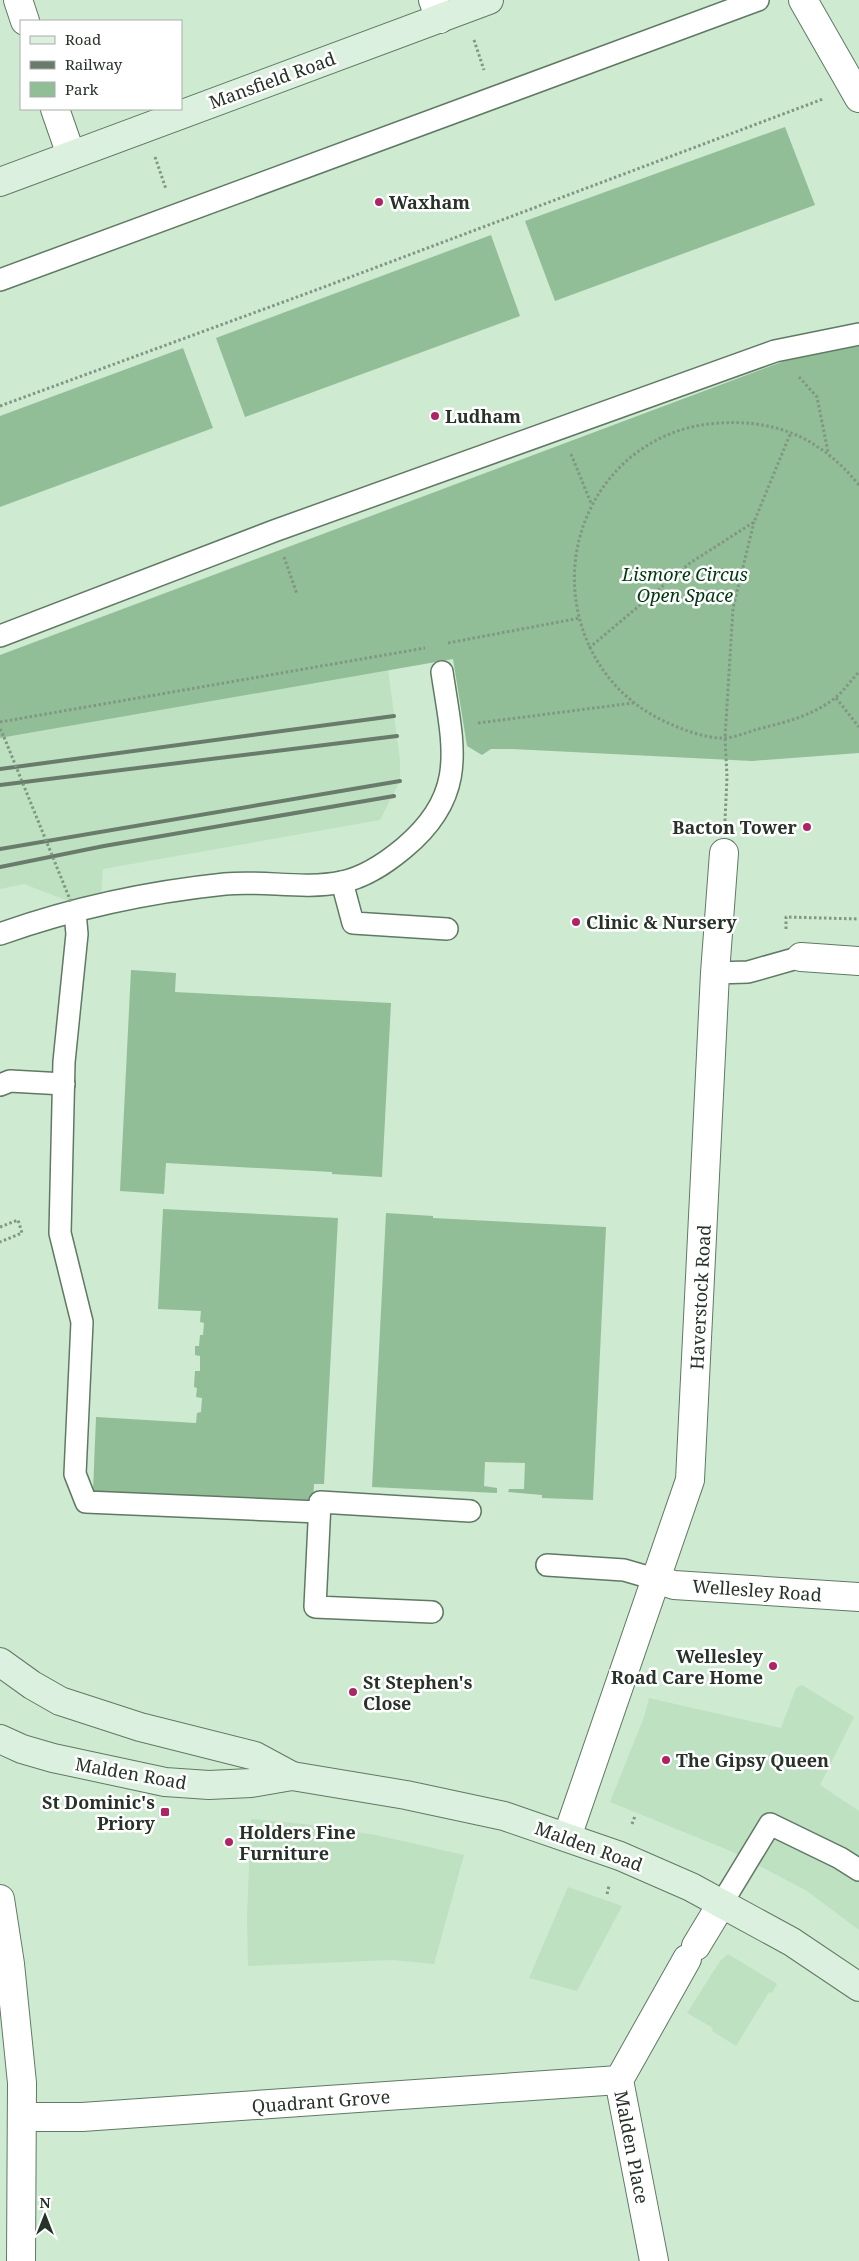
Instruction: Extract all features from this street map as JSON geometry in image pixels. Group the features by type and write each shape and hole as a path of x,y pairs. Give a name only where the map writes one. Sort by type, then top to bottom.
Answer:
{"main road":[{"name":"Mansfield Road","path":"0,182 436,9 489,0"},
{"name":"Malden Road","path":"0,1662 32,1686 60,1701 95,1714 255,1756 292,1776 424,1798 504,1816 629,1860 691,1887 722,1903 792,1942 859,1987"},
{"name":"Malden Road","path":"1,1742 53,1758 173,1783 209,1785 251,1783 292,1776"}],"street":[{"path":"18,0 25,20"},
{"path":"803,0 856,92"},
{"path":"55,110 71,155"},
{"name":"Haverstock Road","path":"567,1837 690,1480 715,973 724,853"},
{"path":"801,957 859,960"},
{"name":"Wellesley Road","path":"656,1579 674,1585 859,1597"},
{"path":"0,1899 10,1964 11,2087 22,2117 21,2261"},
{"name":"Malden Place","path":"654,2261 619,2080 691,1953 722,1903"},
{"name":"Quadrant Grove","path":"22,2117 82,2117 619,2080"}],"lane":[{"path":"0,280 758,0"},
{"path":"0,636 274,531 775,351 859,334"},
{"path":"0,934 73,907 184,889 240,883 306,885 342,882 366,874 389,860 431,822 450,786 453,761 442,672"},
{"path":"342,882 353,923 447,929"},
{"path":"73,907 77,934 64,1084 60,1233 82,1322 75,1474 86,1502 319,1512"},
{"path":"715,973 748,972 801,957"},
{"path":"0,1085 10,1081 64,1084"},
{"path":"432,1612 315,1607 320,1502 470,1511"},
{"path":"547,1565 624,1570 656,1579"},
{"path":"722,1903 770,1824 840,1858 859,1870"}],"path":[{"path":"0,406 856,92"},
{"path":"775,351 817,397 828,453"},
{"path":"859,485 828,453 791,432 738,421 690,426 654,441 630,456 606,482 592,504 579,534 573,582 588,648 614,686 656,718 676,727 725,738 806,716 836,698 859,672"},
{"path":"561,429 592,504"},
{"path":"724,853 727,777 725,738 733,608 754,522 791,432"},
{"path":"588,648 690,563 754,522"},
{"path":"274,531 297,594"},
{"path":"447,644 580,618"},
{"path":"0,722 428,647"},
{"path":"836,698 859,727"},
{"path":"450,726 634,703"},
{"path":"0,729 73,907"},
{"path":"0,1227 18,1220 22,1233 0,1242"},
{"path":"632,1824 635,1816"},
{"path":"607,1894 609,1886"}],"shaded area":[{"path":"388,669 400,760 400,781 380,820 103,869 101,896 71,902 24,884 0,889 0,738"},
{"path":"802,1685 854,1717 820,1785 859,1811 859,1930 807,1891 733,1852 610,1802 644,1717 649,1698 781,1728 796,1688"},
{"path":"251,1819 304,1824 376,1835 464,1855 434,1964 392,1960 248,1966 247,1917"},
{"path":"568,1887 622,1906 577,1991 529,1978"},
{"path":"728,1954 777,1984 772,1993 769,1992 736,2046 712,2031 713,2028 687,2013 720,1961"}],"green space":[{"path":"785,127 815,205 555,301 525,221"},
{"path":"491,235 520,316 245,417 216,338"},
{"name":"Lismore Circus Open Space","path":"859,333 859,753 752,761 512,749 491,749 482,755 467,746 453,659 0,738 0,655"},
{"path":"183,348 213,428 0,507 0,416"},
{"path":"131,970 176,973 175,992 391,1003 382,1177 332,1174 332,1172 166,1163 164,1194 120,1191"},
{"path":"163,1209 338,1218 324,1484 314,1484 313,1502 93,1491 96,1417 196,1423 197,1413 201,1412 202,1398 196,1397 197,1388 194,1387 195,1371 200,1371 200,1356 195,1355 195,1346 199,1346 200,1335 203,1335 204,1323 200,1322 201,1311 158,1309"},
{"path":"386,1213 433,1216 433,1218 606,1227 593,1500 542,1498 542,1495 508,1492 509,1489 524,1489 525,1463 485,1462 484,1486 497,1488 497,1493 372,1487"}],"railway":[{"path":"0,769 394,716"},
{"path":"0,785 397,736"},
{"path":"0,849 400,781"},
{"path":"0,867 104,846 394,796"}],"place":[{"name":"Waxham","path":"379,202"},
{"name":"Ludham","path":"435,416"},
{"name":"Bacton Tower","path":"807,827"},
{"name":"Clinic & Nursery","path":"576,922"},
{"name":"Wellesley Road Care Home","path":"773,1666"},
{"name":"St Stephen's Close","path":"353,1692"},
{"name":"The Gipsy Queen","path":"666,1760"},
{"name":"St Dominic's Priory","path":"165,1812"},
{"name":"Holders Fine Furniture","path":"229,1842"}]}
